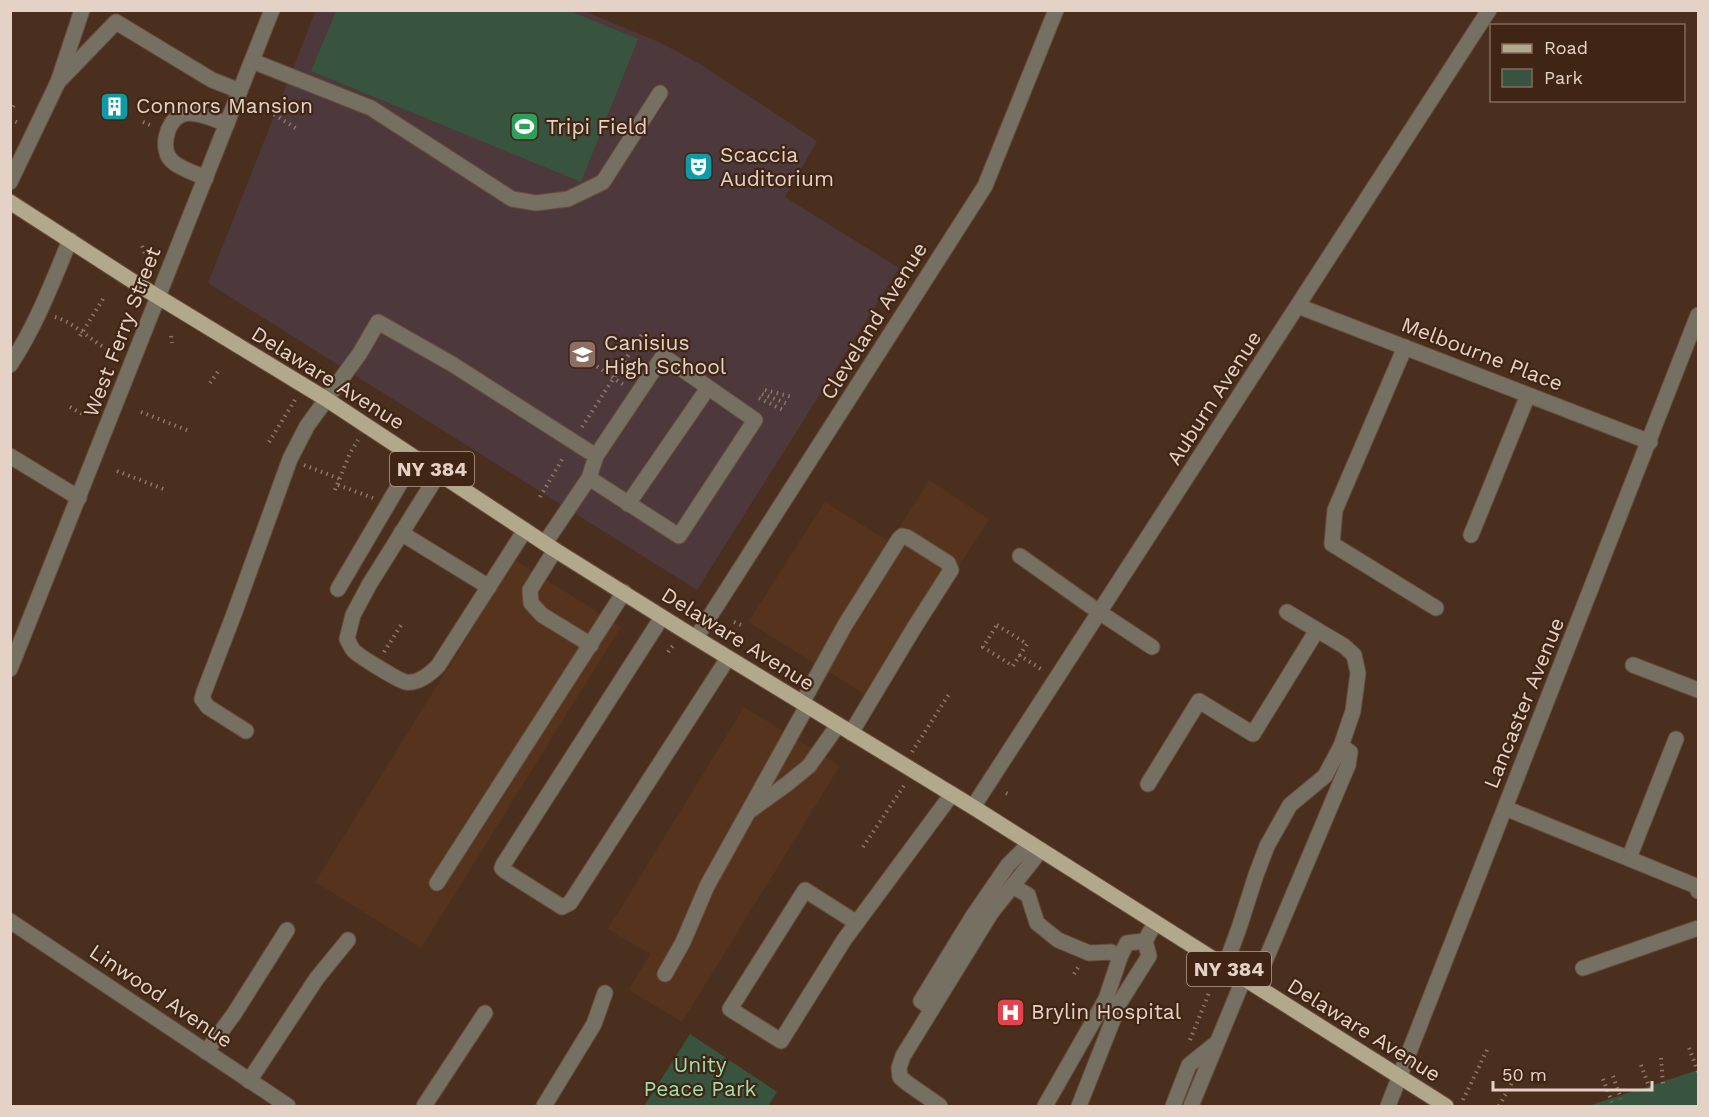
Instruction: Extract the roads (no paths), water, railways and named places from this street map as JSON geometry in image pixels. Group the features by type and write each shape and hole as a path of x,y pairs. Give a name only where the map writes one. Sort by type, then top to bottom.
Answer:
{"main road":[{"name":"Delaware Avenue","path":"10,202 158,297 326,399 662,617 973,807 1446,1107"}],"street":[{"path":"10,182 58,82 82,10"},
{"name":"West Ferry Street","path":"10,669 272,10"},
{"name":"Cleveland Avenue","path":"696,638 985,186 1056,10"},
{"name":"Auburn Avenue","path":"973,807 1488,10"},
{"path":"58,82 116,22 212,80 240,91"},
{"path":"252,61 371,108 512,199 536,203 568,199 603,182 660,93"},
{"path":"206,178 176,165 169,158 165,148 166,135 172,123 181,115 199,114 227,124"},
{"path":"10,365 26,341 40,313 70,240"},
{"name":"Melbourne Place","path":"1298,306 1650,442"},
{"name":"Lancaster Avenue","path":"1388,1107 1698,315"},
{"path":"246,731 208,707 202,699 290,459 307,426 360,353 378,322 452,364 596,456"},
{"path":"1405,347 1335,510 1332,544 1436,608"},
{"path":"589,478 679,536 755,420 663,356 596,456 589,478 550,546 530,590 531,603 542,615 591,645"},
{"path":"628,504 708,388"},
{"path":"1471,535 1528,395"},
{"path":"10,456 79,498"},
{"path":"338,589 416,459"},
{"path":"438,473 353,615 347,639 353,651 406,682 419,680 430,674 438,666 525,530"},
{"path":"401,533 489,587"},
{"path":"665,974 683,942 707,886 845,625 899,538 907,537 948,563 951,570 851,733"},
{"path":"1020,556 1152,647"},
{"path":"437,883 624,592"},
{"path":"1225,966 1267,846 1290,806 1325,776 1341,746 1353,711 1358,673 1354,655 1344,646 1287,612"},
{"path":"662,617 502,865 505,871 562,907 570,903 728,658"},
{"path":"1148,784 1199,701 1253,734 1317,630"},
{"path":"1633,665 1698,690"},
{"path":"748,811 809,766 838,725"},
{"path":"1629,858 1676,739"},
{"path":"1191,1107 1217,1042 1249,982 1348,765 1350,753 1341,746"},
{"path":"857,923 805,890 730,1009 781,1041 857,923 952,794"},
{"path":"1505,808 1696,886 1698,891"},
{"path":"940,1107 900,1077 899,1068 903,1056 991,913 1012,886 1035,847"},
{"path":"932,1009 921,1001 973,916 1008,865 1035,847"},
{"path":"1012,886 1028,895 1037,923 1058,940 1089,953 1111,952 1120,957"},
{"name":"Linwood Avenue","path":"10,921 288,1107"},
{"path":"1079,1107 1120,1002 1149,956 1145,941 1155,923"},
{"path":"1583,968 1698,928"},
{"path":"206,1052 234,1014 287,930"},
{"path":"249,1081 317,978 348,940"},
{"path":"1045,1107 1106,999 1127,943 1145,941"},
{"path":"544,1107 594,1024 605,993"},
{"path":"424,1107 484,1013"},
{"path":"1173,1107 1189,1065 1217,1042"}],"place":[{"name":"Connors Mansion","path":"115,106"},
{"name":"Tripi Field","path":"525,127"},
{"name":"Scaccia Auditorium","path":"699,167"},
{"name":"Canisius High School","path":"583,355"},
{"name":"Brylin Hospital","path":"1010,1012"}],"park label":[{"name":"Unity Peace Park","path":"700,1077"}]}
